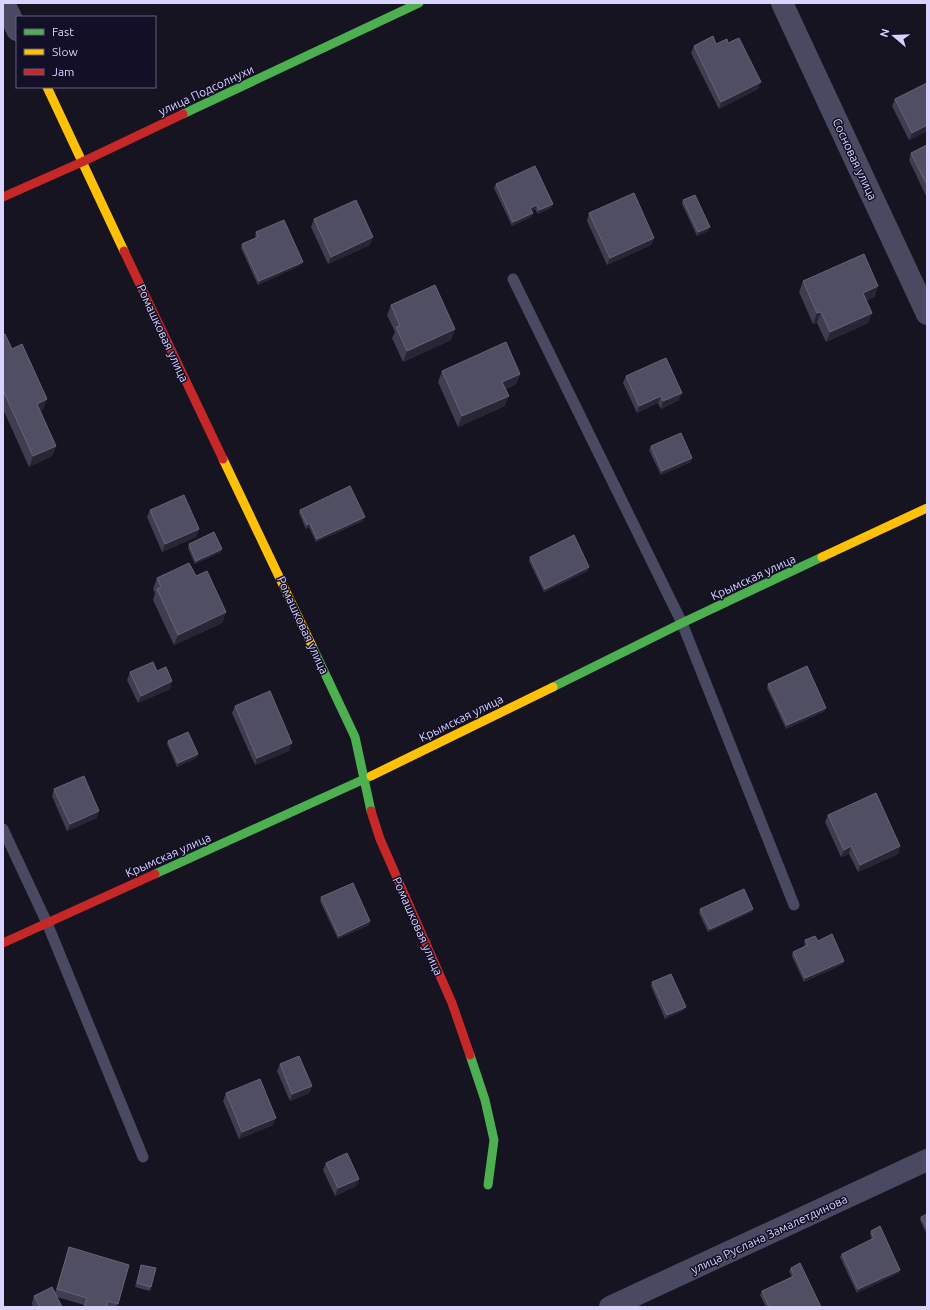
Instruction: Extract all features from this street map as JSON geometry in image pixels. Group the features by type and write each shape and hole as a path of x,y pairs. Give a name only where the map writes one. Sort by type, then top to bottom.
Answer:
{"street":[{"path":"4,3 16,28"},
{"name":"улица Подсолнухи","path":"3,197 82,162 419,3"},
{"name":"Сосновая улица","path":"782,3 927,314"},
{"name":"Ромашковая улица","path":"47,88 356,737 369,806 380,839 452,1003 485,1100 494,1140 488,1185"},
{"name":"Крымская улица","path":"3,943 365,779 682,623 927,508"},
{"name":"улица Руслана Замалетдинова","path":"610,1307 927,1160"}],"lane":[{"path":"513,279 682,623 794,905"},
{"path":"3,829 47,923 143,1157"}],"building":[{"path":"713,36 716,44 727,39 728,43 739,38 761,82 721,102 694,46"},
{"path":"927,83 927,125 912,133 895,99"},
{"path":"927,145 927,185 911,153"},
{"path":"535,166 553,204 539,210 537,205 530,208 533,213 513,222 496,184"},
{"path":"634,193 654,238 610,258 589,213"},
{"path":"695,195 710,227 698,232 683,200"},
{"path":"356,200 373,237 331,257 314,219"},
{"path":"284,220 303,262 259,281 242,244 258,237 256,232"},
{"path":"864,254 878,286 863,293 872,313 830,332 821,312 817,313 803,281"},
{"path":"435,285 455,329 407,351 396,327 400,326 391,305"},
{"path":"5,334 12,349 22,344 47,399 37,404 56,446 33,456 3,390 3,335"},
{"path":"506,342 520,374 502,382 509,396 462,416 442,371"},
{"path":"666,358 682,393 663,401 661,396 639,406 626,376"},
{"path":"681,433 692,458 662,471 651,446"},
{"path":"350,486 365,517 317,539 310,523 307,525 300,510"},
{"path":"184,495 199,529 165,544 150,510"},
{"path":"214,532 222,549 196,561 189,544"},
{"path":"574,535 589,567 545,589 530,557"},
{"path":"189,563 196,576 207,571 226,612 178,635 157,589 161,587 157,578"},
{"path":"153,662 157,671 166,667 172,681 141,696 130,672"},
{"path":"807,666 826,708 787,725 768,684"},
{"path":"270,691 292,743 257,758 235,706"},
{"path":"188,732 198,754 178,763 168,741"},
{"path":"84,776 99,811 70,824 54,789"},
{"path":"876,793 900,846 860,865 851,846 844,850 828,815"},
{"path":"353,883 370,921 339,936 321,897"},
{"path":"744,889 753,909 710,929 700,909"},
{"path":"832,934 844,961 805,978 793,952 808,945 805,940 815,936 818,941"},
{"path":"671,974 686,1007 667,1015 652,982"},
{"path":"299,1056 312,1086 292,1094 280,1064"},
{"path":"260,1079 276,1118 242,1132 226,1093"},
{"path":"347,1153 359,1179 338,1188 326,1163"},
{"path":"927,1214 927,1229 921,1217"},
{"path":"880,1226 900,1270 858,1289 842,1254 874,1238 871,1231"},
{"path":"69,1247 129,1265 118,1304 108,1301 106,1307 84,1307 87,1298 57,1289"},
{"path":"800,1263 821,1307 769,1307 762,1291 794,1276 791,1268"},
{"path":"141,1265 156,1268 151,1287 137,1283"},
{"path":"52,1287 62,1307 40,1307 34,1296"}],"traffic: fast":[{"path":"183,114 419,3"},
{"path":"553,687 682,623 822,557"},
{"path":"312,646 355,737 371,811"},
{"path":"155,874 371,776"},
{"path":"470,1055 485,1100 494,1140 488,1185"}],"traffic: slow":[{"path":"47,88 124,251"},
{"path":"223,459 312,646"},
{"path":"822,557 927,508"},
{"path":"371,776 553,687"}],"traffic: jam":[{"path":"3,197 82,162 183,114"},
{"path":"124,251 223,459"},
{"path":"371,811 380,839 452,1003 470,1055"},
{"path":"3,943 155,874"}]}
